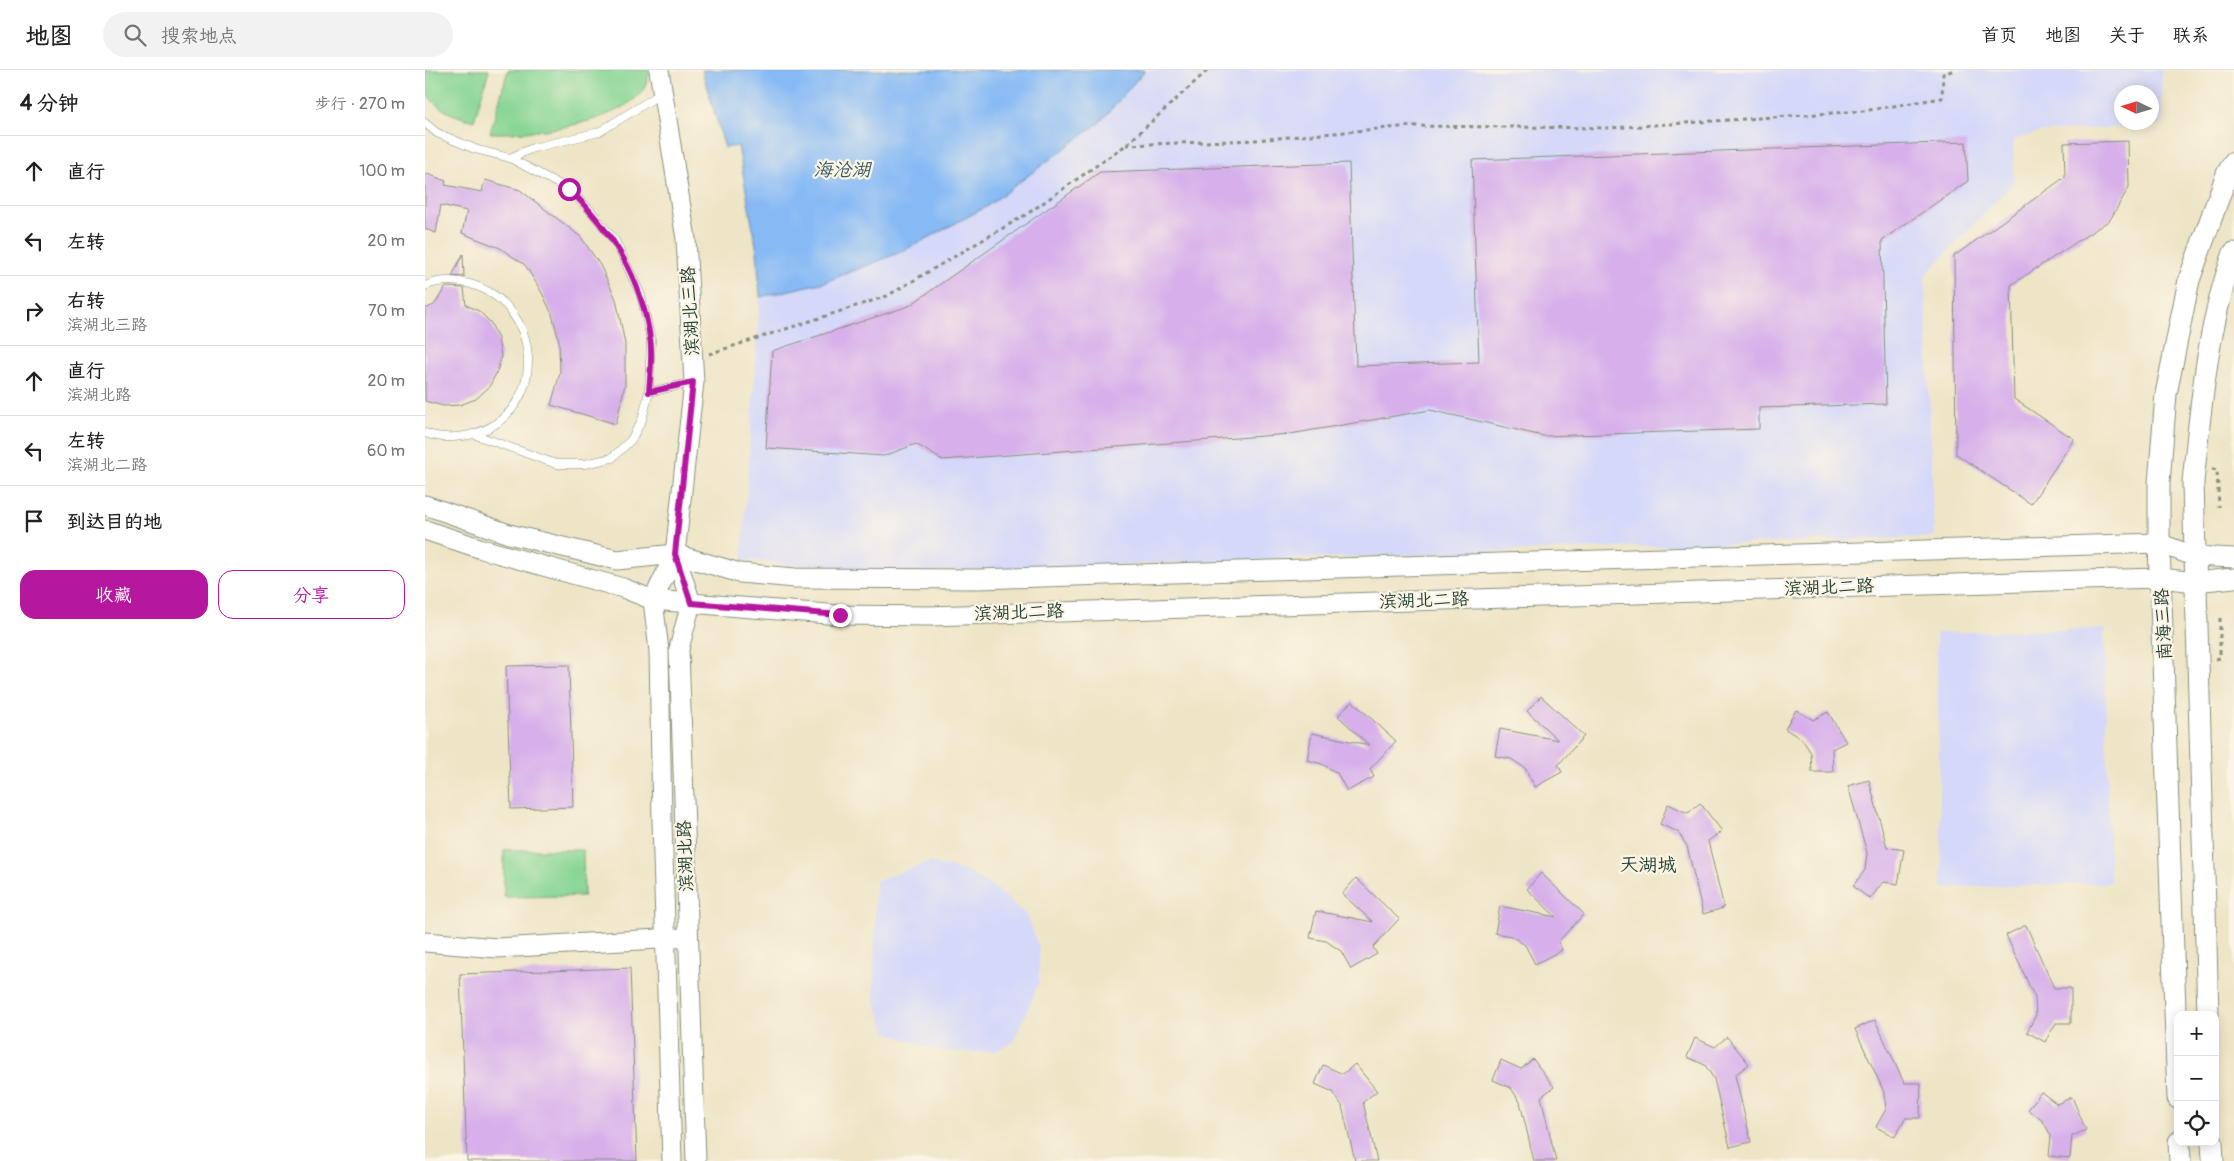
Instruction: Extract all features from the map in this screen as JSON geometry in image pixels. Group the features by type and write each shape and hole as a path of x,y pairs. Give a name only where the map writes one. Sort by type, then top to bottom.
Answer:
{"main road":[{"name":"南海三路","path":"2177,1056 2159,543 2159,483 2165,394 2189,280 2227,174 2234,162"},
{"name":"南海三路","path":"2208,1011 2193,556 2193,482 2201,400 2222,285 2234,254"},
{"path":"2179,1146 2180,1161"},
{"path":"2213,1161 2214,1146"}],"street":[{"name":"滨湖北三路","path":"659,70 686,239 693,382 675,554"},
{"path":"425,505 509,534 617,560 675,554"},
{"path":"425,530 482,549 623,588 653,600 675,554"},
{"name":"滨湖北二路","path":"675,554 740,573 795,578 978,579 2159,543 2193,556 2234,558"},
{"path":"675,554 691,603"},
{"name":"滨湖北二路","path":"653,600 840,615 929,616 2161,578 2195,582 2234,578"},
{"name":"滨湖北路","path":"653,600 659,651 672,1161"},
{"name":"滨湖北路","path":"691,603 679,649 697,1161"},
{"path":"425,942 497,948 688,937"},
{"path":"2216,1146 2224,1161"}],"lane":[{"path":"510,158 533,148 599,132 664,92"},
{"path":"425,123 437,133"},
{"path":"425,131 437,133 475,148 510,158 569,189 590,210 615,241 641,295 651,340 649,392 642,420 631,440 612,458 585,464 556,464 473,434"},
{"path":"425,286 434,282 459,281 483,288 504,301 519,321 528,345 528,370 521,394 507,414 487,429 463,437 436,437 425,433"},
{"path":"649,392 693,382"}],"path":[{"path":"692,360 887,296 1027,214 1126,145 1207,70"},
{"path":"1126,145 1256,140 1411,126 1610,128 1863,111 1943,98 1943,74 1954,70"},
{"path":"2217,470 2219,507"},
{"path":"2220,618 2220,658"}],"shaded area":[{"path":"1145,70 2161,70 2162,125 2159,125 2159,85 2114,85 2114,128 2040,132 2013,140 2014,182 1925,276 1934,537 868,573 742,559 760,297 825,282 901,252 986,207 1100,122"},
{"path":"2104,629 2110,883 1942,888 1936,633"},
{"path":"930,862 966,871 996,889 1026,915 1039,947 1039,983 1013,1043 992,1052 937,1051 886,1032 874,998 876,881"}],"green space":[{"path":"425,70 489,70 474,121 447,112 425,93"},
{"path":"508,70 650,70 646,85 640,94 623,107 606,115 546,130 490,133"},
{"path":"504,850 583,850 584,896 504,897"}],"water":[{"name":"海沧湖","path":"702,70 1145,70 1100,122 986,207 901,252 825,282 760,297 757,252 738,146 725,148"}],"building":[{"path":"2128,141 2129,187 2110,220 2011,285 2014,399 2074,439 2031,504 1956,454 1954,256 2065,177 2064,143"},
{"path":"1966,142 1968,181 1882,240 1886,404 1759,408 1759,429 1543,436 1430,410 1290,434 942,460 916,444 884,456 766,448 772,351 909,306 1100,172 1349,163 1356,366 1479,362 1472,160"},
{"path":"425,173 446,181 445,185 482,192 485,180 520,190 581,237 600,265 616,299 625,344 625,385 616,424 551,405 560,373 559,341 552,314 541,291 525,265 500,248 462,233 467,211 441,205 436,233 425,229"},
{"path":"463,254 464,277 452,276"},
{"path":"446,287 464,288 466,305 479,311 491,323 498,339 501,356 497,372 489,387 476,399 460,405 443,406 425,401 425,309 434,305"},
{"path":"569,665 573,807 511,809 506,666"},
{"path":"1541,696 1584,736 1558,765 1562,772 1535,787 1525,768 1511,759 1495,756 1500,729 1558,740 1527,711"},
{"path":"1352,701 1396,741 1370,769 1374,777 1347,791 1337,773 1322,764 1307,760 1312,733 1369,745 1338,716"},
{"path":"1796,710 1813,720 1828,712 1846,742 1832,749 1833,772 1812,772 1811,753 1802,739 1785,729"},
{"path":"1869,780 1887,847 1904,850 1898,884 1883,882 1870,899 1853,886 1865,870 1867,853 1848,786"},
{"path":"1700,803 1722,831 1708,841 1724,908 1703,914 1687,846 1678,832 1660,824 1668,804 1688,813"},
{"path":"1541,873 1584,914 1558,942 1562,950 1535,964 1525,945 1511,936 1495,933 1500,906 1556,917 1527,889"},
{"path":"1356,878 1399,919 1373,947 1377,954 1351,969 1341,951 1326,941 1310,938 1316,911 1373,922 1342,894"},
{"path":"2026,925 2054,988 2071,988 2071,1023 2056,1023 2045,1042 2027,1032 2036,1015 2035,998 2006,935"},
{"path":"630,968 637,1161 467,1161 460,974"},
{"path":"1875,1020 1904,1083 1921,1083 1920,1118 1905,1118 1895,1137 1876,1127 1886,1109 1884,1092 1855,1029"},
{"path":"1727,1037 1749,1064 1735,1075 1751,1142 1730,1147 1714,1079 1705,1065 1687,1057 1695,1038 1715,1047"},
{"path":"1533,1059 1554,1087 1541,1097 1556,1161 1534,1161 1520,1102 1511,1088 1493,1080 1501,1060 1521,1069"},
{"path":"1355,1064 1377,1091 1363,1102 1377,1161 1355,1161 1342,1106 1333,1092 1315,1084 1323,1065 1343,1074"},
{"path":"2041,1092 2057,1104 2072,1097 2086,1130 2072,1136 2070,1158 2049,1156 2051,1136 2043,1121 2028,1110"}],"district":[{"name":"天湖城","path":"1648,864"}],"route":[{"path":"569,189 590,210 615,241 641,295 651,340 649,392 693,382 675,554 691,603 761,607 840,615"}]}
